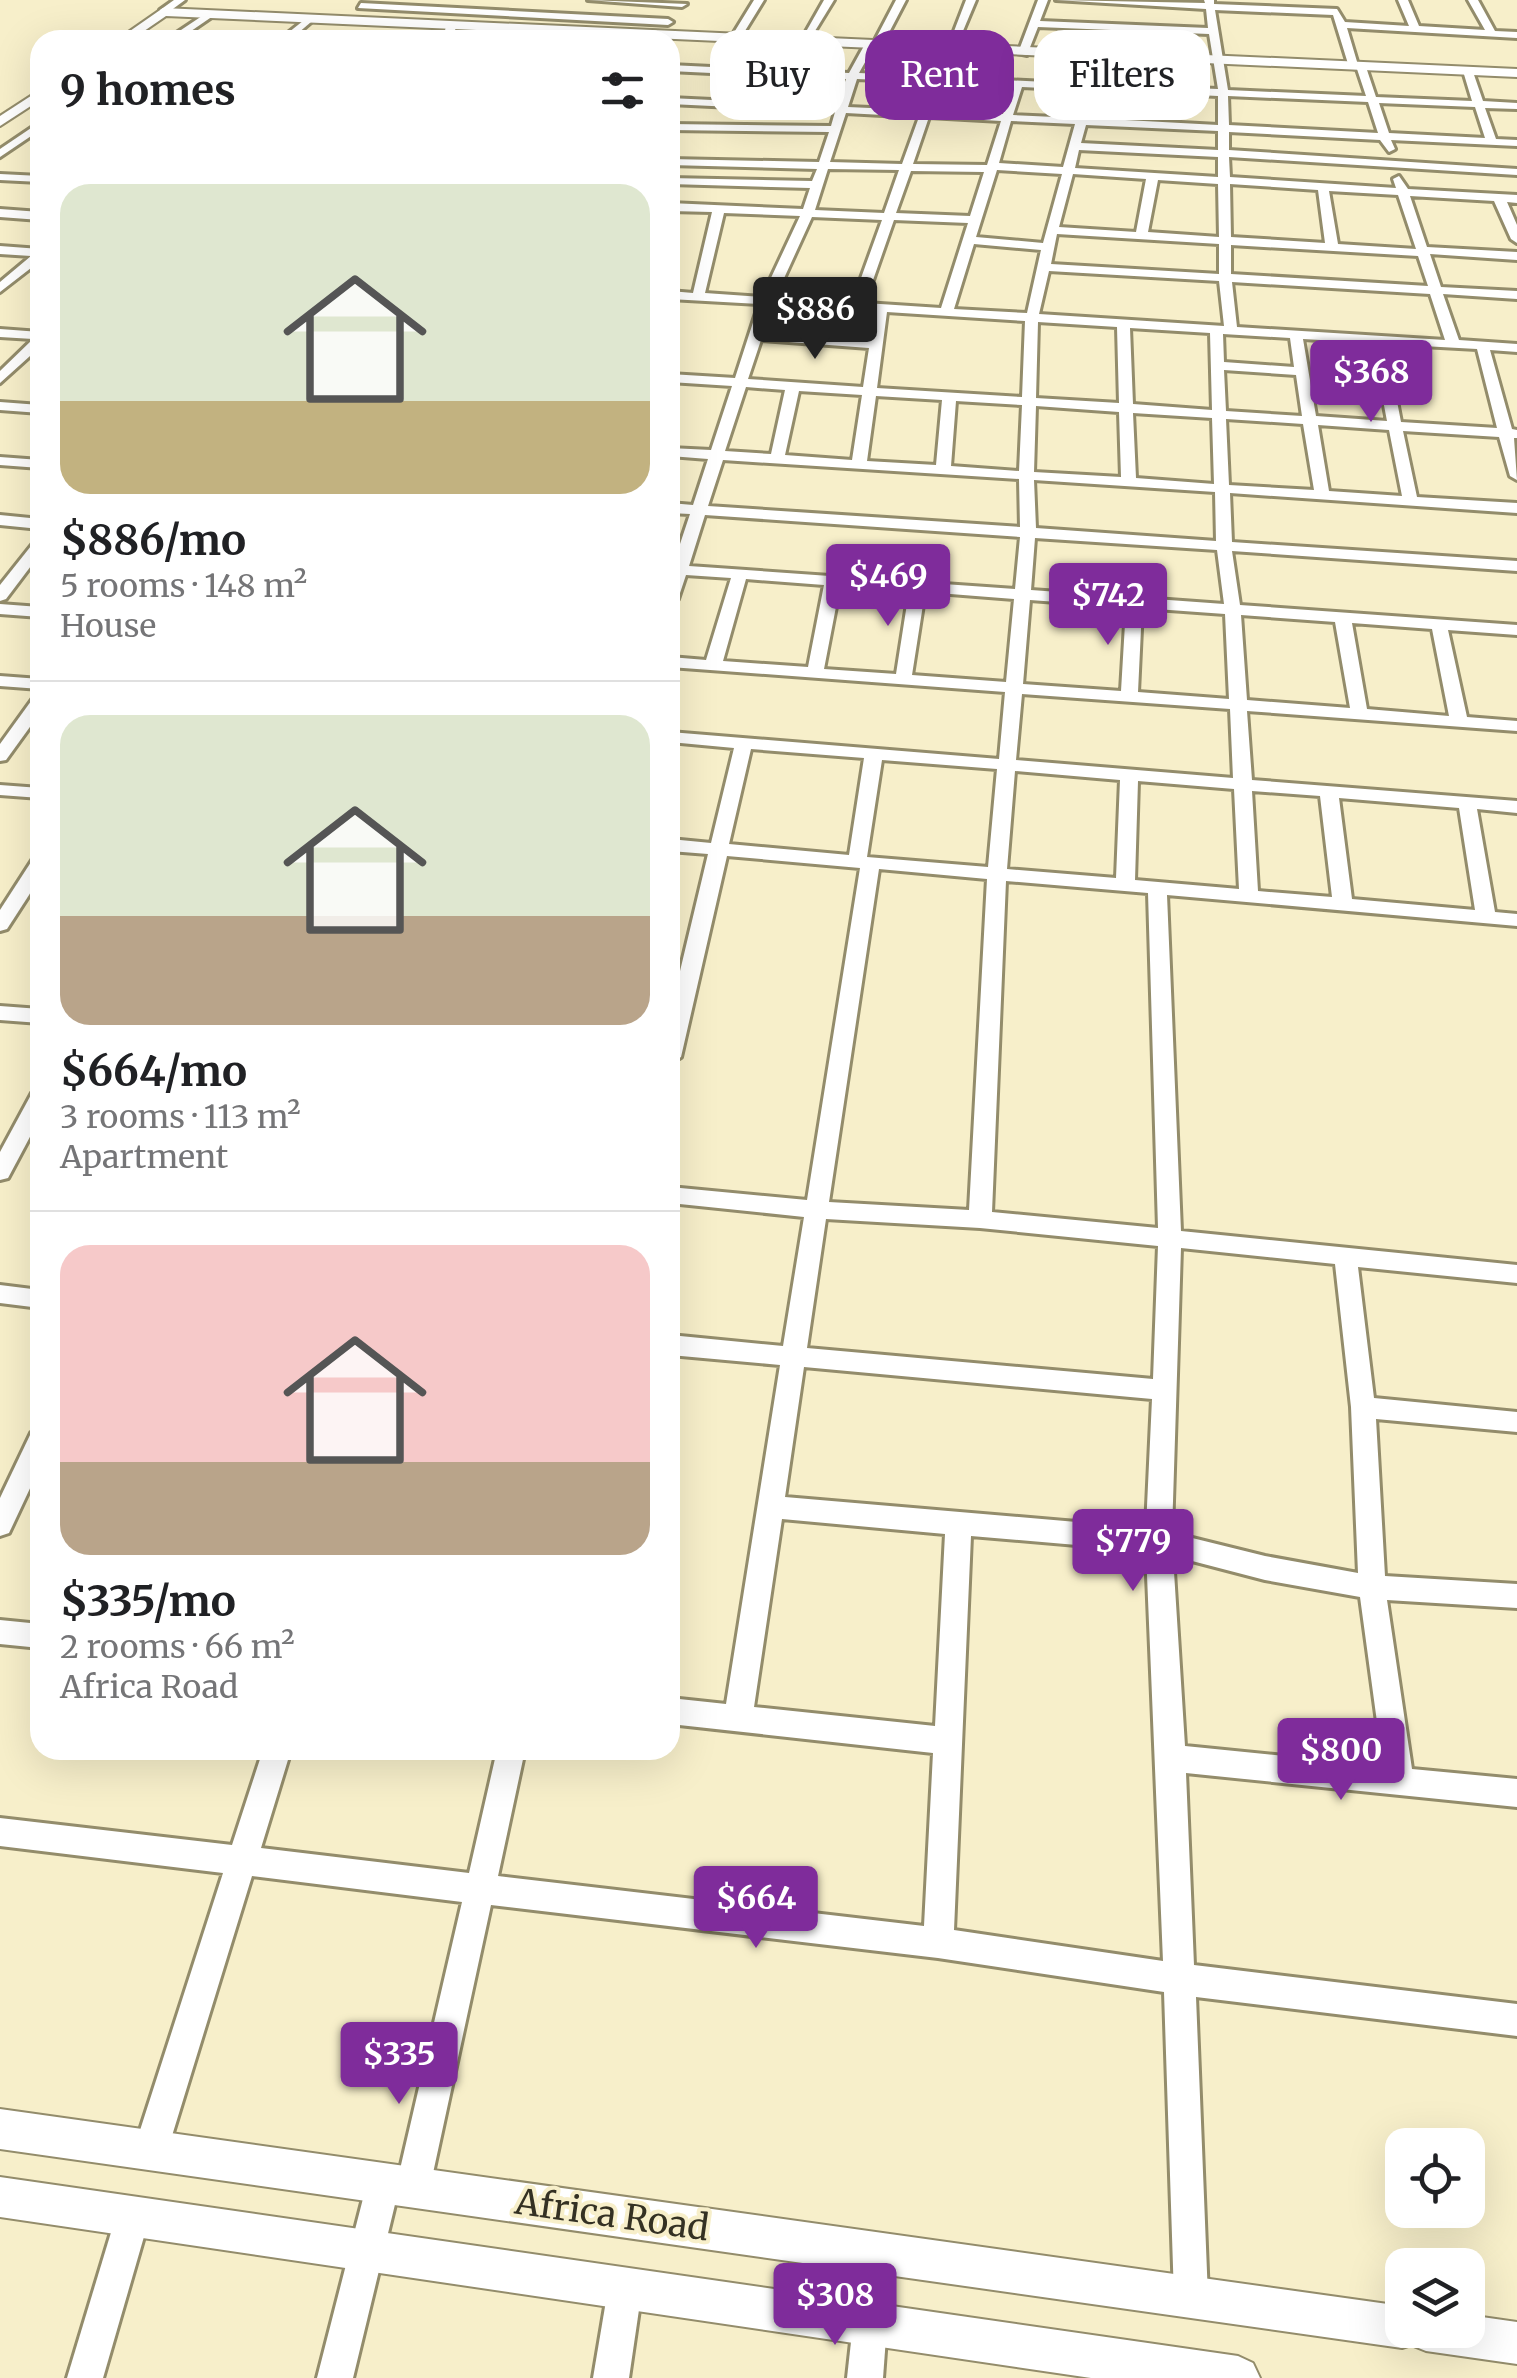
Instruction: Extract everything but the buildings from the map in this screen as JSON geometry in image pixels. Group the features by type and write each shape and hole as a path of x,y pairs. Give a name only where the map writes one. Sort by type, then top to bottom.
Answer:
{"street":[{"path":"137,30 180,0"},
{"path":"544,30 558,0"},
{"path":"594,0 683,2"},
{"path":"741,30 759,0"},
{"path":"810,30 829,0"},
{"path":"883,30 901,0"},
{"path":"959,30 972,0"},
{"path":"1023,53 1043,0"},
{"path":"1061,0 1209,3 1336,12"},
{"path":"1332,0 1372,98 1454,343"},
{"path":"1403,0 1414,29"},
{"path":"1473,0 1492,34"},
{"path":"662,30 683,2"},
{"path":"347,22 364,3 668,22"},
{"path":"1209,3 1223,91 1226,241 1223,330 1217,366 1224,546 1233,610 1249,896"},
{"path":"163,12 421,30"},
{"path":"186,30 208,16"},
{"path":"296,30 308,20"},
{"path":"1034,24 1215,31"},
{"path":"1341,25 1517,35"},
{"path":"680,38 710,39"},
{"path":"1346,40 1365,41"},
{"path":"1460,45 1517,48"},
{"path":"1014,53 1034,54"},
{"path":"845,100 853,75 865,58"},
{"path":"1210,62 1517,73"},
{"path":"680,68 710,69"},
{"path":"1468,72 1491,141"},
{"path":"845,75 865,76"},
{"path":"1014,83 1034,84"},
{"path":"1014,95 1018,83"},
{"path":"1210,90 1517,106"},
{"path":"0,122 30,101"},
{"path":"680,101 710,103"},
{"path":"1014,118 1517,142"},
{"path":"680,557 767,302 808,212 840,120"},
{"path":"857,307 923,120"},
{"path":"946,313 1005,120"},
{"path":"980,1219 997,874 1028,531 1026,476 1032,402 1032,318 1082,121"},
{"path":"680,127 838,129"},
{"path":"5,150 30,133"},
{"path":"1076,146 1517,172"},
{"path":"5,150 30,149"},
{"path":"680,162 1068,170 1517,199"},
{"path":"1141,236 1153,175"},
{"path":"0,177 30,179"},
{"path":"680,181 818,186"},
{"path":"1323,186 1332,248"},
{"path":"1499,198 1517,239"},
{"path":"680,207 975,220"},
{"path":"698,297 719,208"},
{"path":"0,213 30,215"},
{"path":"1052,230 1517,256"},
{"path":"970,240 1048,247"},
{"path":"0,250 30,253"},
{"path":"0,288 30,262"},
{"path":"1043,267 1517,295"},
{"path":"680,296 1517,348"},
{"path":"860,465 881,309"},
{"path":"1123,324 1130,483"},
{"path":"0,333 30,337"},
{"path":"1296,334 1322,495"},
{"path":"756,336 876,344"},
{"path":"1378,339 1410,501"},
{"path":"1482,346 1511,433 1517,476"},
{"path":"0,379 30,348"},
{"path":"1217,366 1301,370"},
{"path":"680,379 1511,433"},
{"path":"777,460 793,387"},
{"path":"943,471 949,398"},
{"path":"0,406 30,408"},
{"path":"680,453 1517,508"},
{"path":"0,461 30,463"},
{"path":"680,509 1517,566"},
{"path":"0,520 30,523"},
{"path":"0,596 30,557"},
{"path":"680,569 1517,630"},
{"path":"714,665 740,573"},
{"path":"816,673 833,580"},
{"path":"903,680 918,586"},
{"path":"1129,696 1134,602"},
{"path":"0,609 30,611"},
{"path":"1343,618 1360,713"},
{"path":"1439,625 1459,722"},
{"path":"680,663 1517,726"},
{"path":"0,681 30,683"},
{"path":"0,756 30,715"},
{"path":"680,738 1517,806"},
{"path":"680,986 720,849 744,743"},
{"path":"738,1718 818,1210 864,862 874,754"},
{"path":"1125,885 1129,775"},
{"path":"0,790 30,792"},
{"path":"1329,792 1343,905"},
{"path":"1467,803 1486,918"},
{"path":"680,846 1517,920"},
{"path":"0,924 30,878"},
{"path":"1157,888 1170,1239 1159,1541 1191,2296"},
{"path":"0,1013 30,1015"},
{"path":"0,1172 30,1116"},
{"path":"680,1196 818,1210 980,1219 1517,1274"},
{"path":"1345,1254 1362,1407 1372,1587 1398,1778"},
{"path":"0,1294 30,1298"},
{"path":"680,1346 1165,1390"},
{"path":"1362,1407 1517,1422"},
{"path":"0,1525 27,1460"},
{"path":"770,1507 1159,1541 1265,1568 1372,1587 1517,1596"},
{"path":"938,1942 959,1523"},
{"path":"0,1632 30,1635"},
{"path":"680,1712 950,1741"},
{"path":"1171,1758 1517,1792"},
{"path":"150,2152 274,1760"},
{"path":"335,2378 369,2250 398,2185 481,1887 509,1760"},
{"path":"0,1832 938,1942 1180,1978 1517,2020"},
{"name":"Africa Road","path":"0,2129 1385,2324"},
{"path":"0,2197 1238,2378"},
{"path":"84,2378 133,2216"},
{"path":"611,2378 625,2288"},
{"path":"866,2378 870,2324"},
{"path":"1485,2338 1517,2343"}]}
